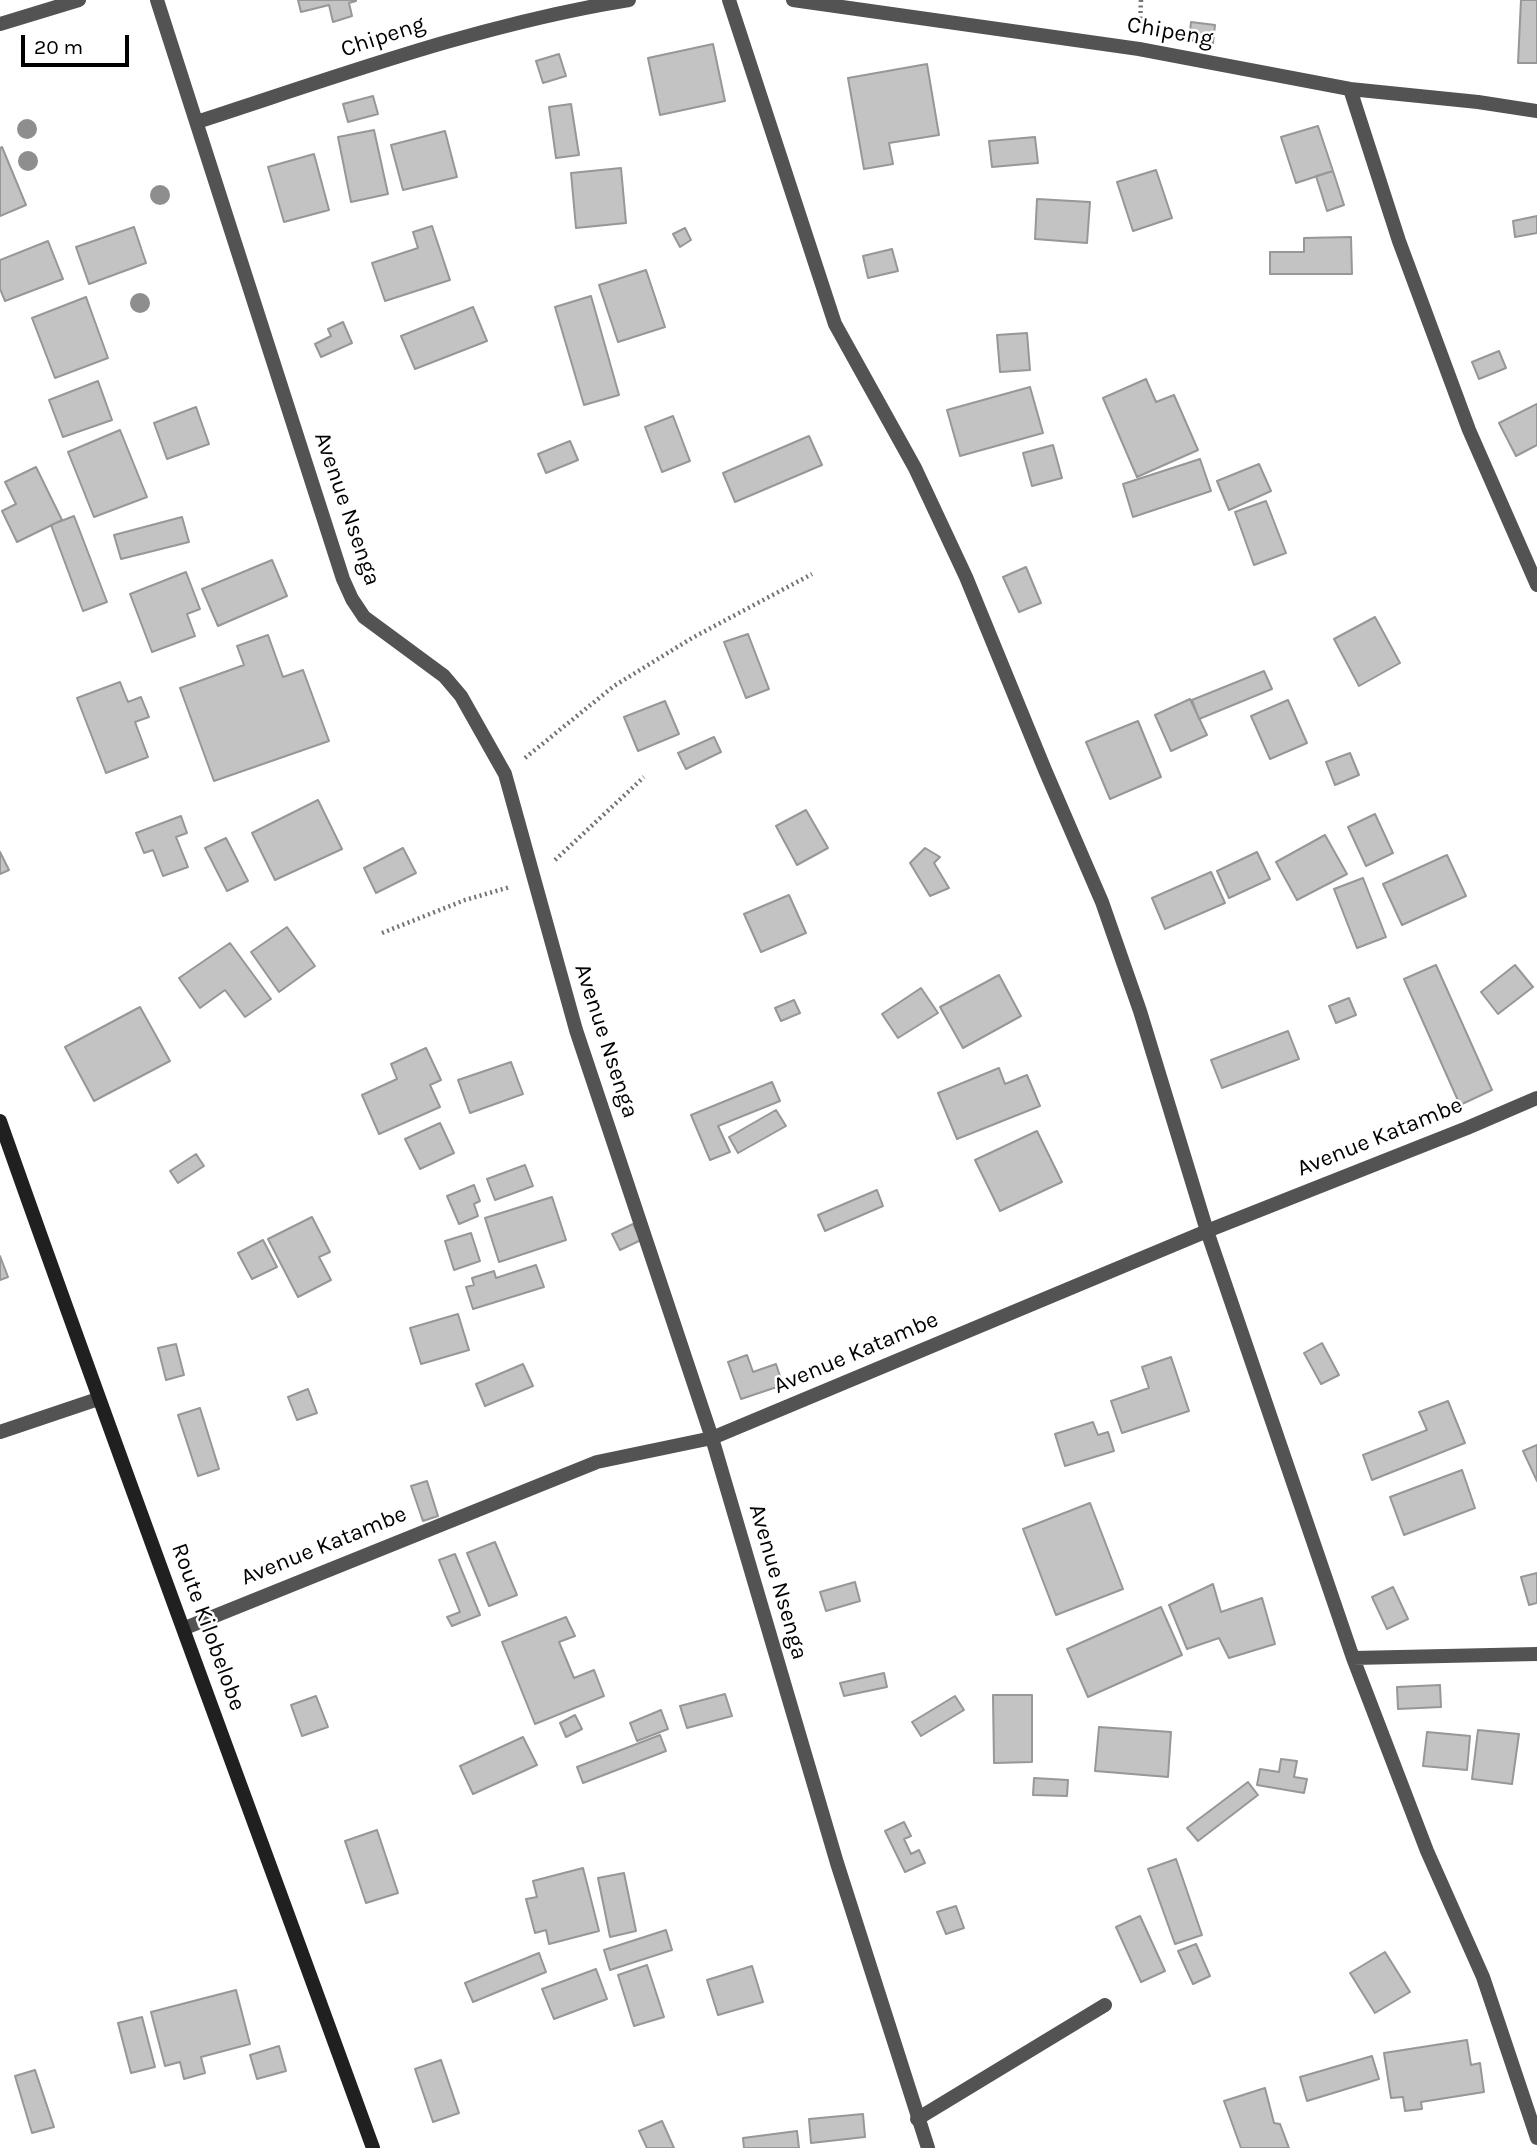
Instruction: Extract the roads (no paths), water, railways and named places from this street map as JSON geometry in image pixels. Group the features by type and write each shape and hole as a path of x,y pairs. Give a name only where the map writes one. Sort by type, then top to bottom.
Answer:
{"street":[{"path":"0,24 79,0"},
{"name":"Avenue Nsenga","path":"157,0 343,579 364,617 444,677 461,696 505,774 576,1030 712,1438 833,1850 929,2148"},
{"name":"Chipeng","path":"197,122 438,43 495,27 629,0"},
{"path":"729,0 835,324 915,468 966,577 1102,902 1140,1012 1207,1231 1353,1658 1427,1851 1483,1977 1537,2137"},
{"name":"Chipeng","path":"793,0 1139,49 1350,89 1537,111"},
{"path":"1350,89 1399,241 1469,430 1537,585"},
{"name":"Avenue Katambe","path":"185,1628 597,1462 712,1438 1207,1231 1537,1098"},
{"name":"Route Kilobelobe","path":"0,1121 98,1399 185,1628 373,2148"},
{"path":"0,1432 98,1399"},
{"path":"1353,1658 1537,1654"},
{"path":"918,2119 1105,2005"}]}
